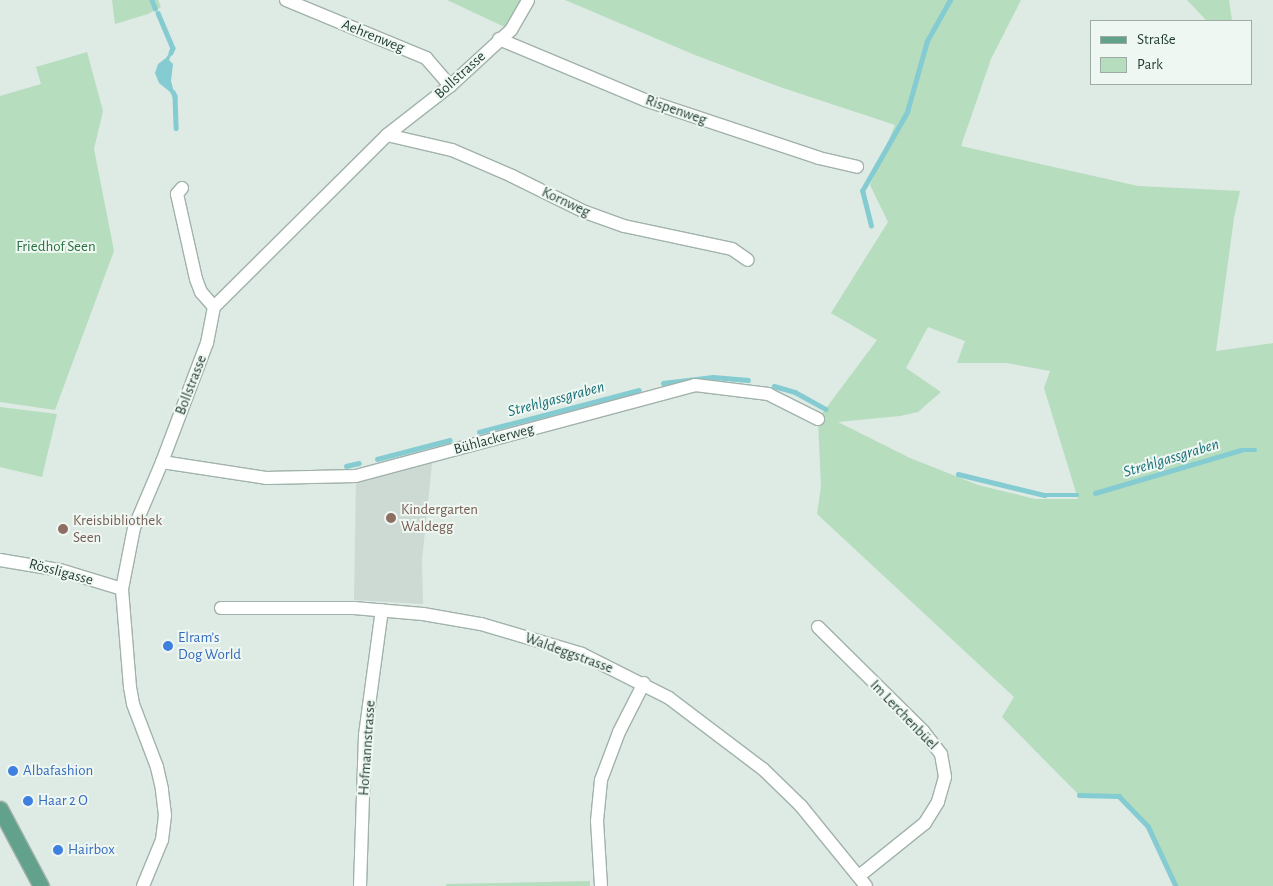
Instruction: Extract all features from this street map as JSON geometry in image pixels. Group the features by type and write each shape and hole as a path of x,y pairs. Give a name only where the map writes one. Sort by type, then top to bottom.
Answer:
{"main road":[{"path":"0,809 41,886"}],"street":[{"name":"Aehrenweg","path":"286,0 426,58 450,86"},
{"name":"Bollstrasse","path":"143,886 162,840 165,815 157,767 133,704 122,589 134,528 162,462 207,343 214,307 387,136 450,86 511,30 528,0"},
{"name":"Rispenweg","path":"499,39 646,100 819,158 857,167"},
{"name":"Kornweg","path":"387,136 452,150 512,176 585,212 624,226 732,249 748,260"},
{"path":"182,188 177,194 196,279 201,292 214,307"},
{"name":"Bühlackerweg","path":"162,462 266,478 356,476 696,385 768,394 818,419"},
{"name":"Rössligasse","path":"0,560 60,570 122,589"},
{"name":"Waldeggstrasse","path":"221,608 382,610 423,614 481,624 582,654 644,683 669,698 763,769 800,806 862,881"},
{"name":"Hofmannstrasse","path":"360,886 365,735 382,610"},
{"name":"Im Lerchenbüel","path":"818,627 922,730 941,754 944,769 945,777 938,802 925,823 862,881"},
{"path":"601,886 597,821 601,780 619,732 644,683"}],"shaded area":[{"name":"Kindergarten Waldegg","path":"433,455 422,560 423,604 354,600 356,476"}],"green space":[{"path":"112,0 158,0 161,7 148,14 115,24"},
{"path":"447,0 528,0 511,30"},
{"path":"565,0 1021,0 991,59 961,146 1138,186 1240,191 1234,218 1216,351 1273,343 1273,886 1176,886 1148,826 1119,797 1079,795 1002,717 1014,697 817,514 821,487 818,419 877,340 831,313 888,222 870,185 895,125 783,88 695,55","holes":["928,327 965,341 957,363 1007,363 1050,371 1044,388 1078,499 1035,499 978,485 910,458 838,422 900,416 918,412 941,392 906,368"]},
{"path":"1187,0 1229,0 1232,20 1206,20"},
{"name":"Friedhof Seen","path":"87,52 103,111 94,149 114,251 55,410 0,402 0,96 41,84 36,67"},
{"path":"0,407 57,414 42,477 0,467"},
{"path":"590,881 590,886 446,886 446,884"}],"water":[{"path":"174,49 169,60 173,64 171,81 175,96 159,83 155,73 158,64 166,58"}],"waterway":[{"path":"152,0 155,8"},
{"path":"871,226 862,191 907,112 927,41 950,0"},
{"path":"158,13 173,48 171,53"},
{"path":"173,92 175,96 176,128"},
{"name":"Strehlgassgraben","path":"663,383 713,377 748,380"},
{"name":"Strehlgassgraben","path":"774,386 795,392 826,409"},
{"name":"Strehlgassgraben","path":"479,432 639,390"},
{"name":"Strehlgassgraben","path":"377,459 450,440"},
{"name":"Strehlgassgraben","path":"1095,493 1241,450 1255,450"},
{"name":"Strehlgassgraben","path":"346,466 359,463"},
{"name":"Strehlgassgraben","path":"958,474 1044,495 1077,495"},
{"path":"1079,795 1119,796 1148,826 1176,886"}],"place":[{"name":"Kindergarten Waldegg","path":"391,518"},
{"name":"Kreisbibliothek Seen","path":"63,529"},
{"name":"Elram’s Dog World","path":"168,646"},
{"name":"Albafashion","path":"13,771"},
{"name":"Haar 2 O","path":"28,801"},
{"name":"Hairbox","path":"58,850"}]}
